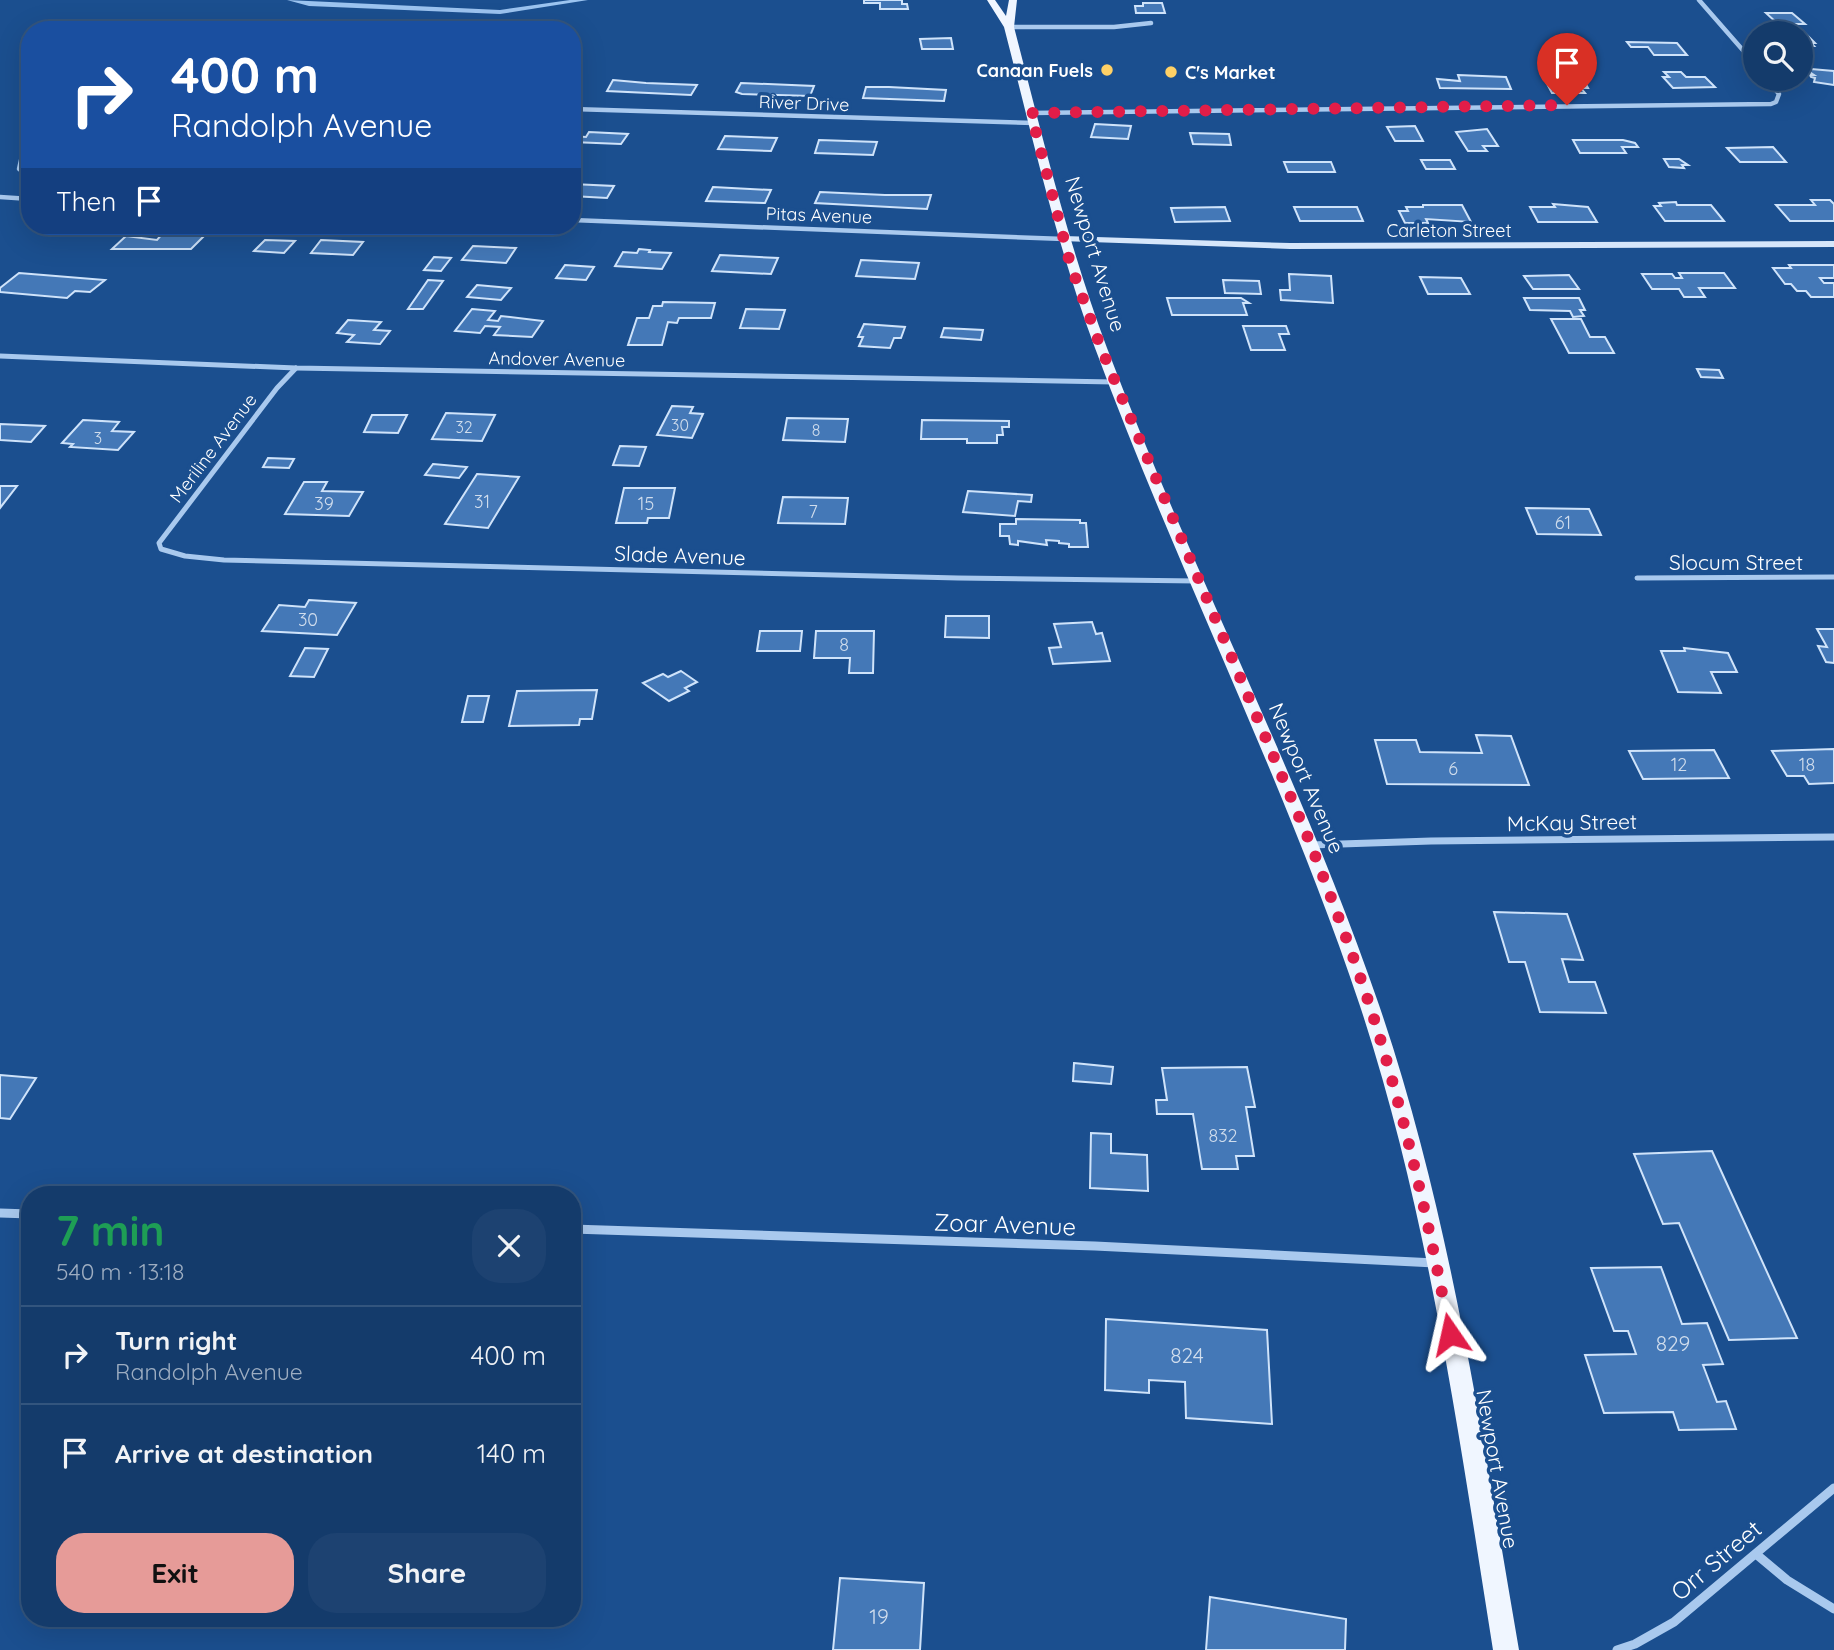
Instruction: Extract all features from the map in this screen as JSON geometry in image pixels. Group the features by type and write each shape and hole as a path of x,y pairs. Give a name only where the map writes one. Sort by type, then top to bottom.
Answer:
{"main road":[{"name":"Newport Avenue","path":"992,0 1009,27 1064,239 1114,382 1311,845 1384,1051 1418,1182 1473,1449 1506,1650"},
{"name":"Newport Avenue","path":"1009,27 1013,0"}],"street":[{"path":"1699,0 1743,50"},
{"path":"1009,27 1114,27 1151,23"},
{"name":"River Drive","path":"581,109 1033,118 1776,102 1780,94 1777,91"},
{"path":"0,197 21,198"},
{"name":"Pitas Avenue","path":"581,220 1064,239"},
{"name":"Carleton Street","path":"1064,239 1290,246 1834,244"},
{"name":"Andover Avenue","path":"0,356 296,368 1114,382"},
{"name":"Meriline Avenue","path":"161,549 159,543 276,388 296,368"},
{"name":"Slade Avenue","path":"161,549 185,556 224,560 958,578 1199,581"},
{"name":"Slocum Street","path":"1637,578 1834,577"},
{"name":"McKay Street","path":"1311,845 1431,841 1834,837"},
{"path":"0,1213 21,1214"},
{"name":"Zoar Avenue","path":"581,1229 1095,1246 1435,1263"},
{"name":"Orr Street","path":"1617,1650 1635,1644 1674,1622 1834,1488"},
{"path":"1756,1554 1787,1580 1834,1609"}],"building":[{"path":"864,0 902,0 902,4 907,4 908,9 880,9 880,3 864,3"},
{"path":"1143,3 1162,3 1165,13 1136,13 1135,6 1143,6"},
{"path":"1766,13 1792,13 1801,21 1775,21"},
{"path":"951,38 953,49 922,49 920,39"},
{"path":"1627,42 1677,43 1687,55 1654,55 1648,47 1631,47"},
{"path":"1813,69 1834,71 1834,85 1814,82"},
{"path":"1664,72 1681,72 1686,77 1705,77 1715,87 1673,88 1663,77 1669,77"},
{"path":"1458,75 1506,77 1511,89 1440,88 1437,79 1460,81"},
{"path":"613,80 697,85 691,95 607,91"},
{"path":"1545,80 1584,81 1588,88 1581,88 1585,93 1552,93"},
{"path":"741,83 814,86 810,96 742,94 736,92"},
{"path":"866,87 946,90 944,101 863,98"},
{"path":"1095,124 1131,126 1128,139 1091,137"},
{"path":"1415,126 1423,141 1395,141 1387,127"},
{"path":"1487,129 1498,146 1483,146 1487,151 1468,151 1456,132"},
{"path":"589,132 628,134 621,144 581,142 581,137 586,137"},
{"path":"1190,133 1229,134 1231,145 1193,144"},
{"path":"725,136 777,138 771,151 718,149"},
{"path":"819,140 877,142 873,155 815,153"},
{"path":"1573,140 1623,140 1635,143 1638,147 1622,147 1626,153 1580,153"},
{"path":"1773,147 1786,162 1740,162 1727,148"},
{"path":"1664,159 1679,159 1688,165 1682,165 1684,168 1669,167"},
{"path":"1421,160 1450,160 1455,169 1426,169"},
{"path":"1284,162 1331,162 1335,172 1288,172"},
{"path":"581,184 614,186 607,198 581,197"},
{"path":"713,187 771,190 765,203 706,201"},
{"path":"820,192 931,195 927,209 815,203"},
{"path":"1811,200 1830,200 1834,204 1834,221 1790,221 1776,205 1815,205"},
{"path":"1676,202 1677,205 1711,205 1724,221 1665,221 1654,206"},
{"path":"1553,204 1588,207 1597,222 1538,222 1530,207 1555,207"},
{"path":"1462,205 1471,222 1426,219 1428,223 1405,223 1399,211 1408,211 1406,207"},
{"path":"1225,207 1230,221 1175,222 1171,208"},
{"path":"1294,207 1357,207 1363,221 1300,221"},
{"path":"161,235 204,236 191,249 112,249 126,236 157,240"},
{"path":"265,240 295,241 284,253 254,251"},
{"path":"321,240 363,242 353,255 311,253"},
{"path":"473,246 516,248 506,263 462,260"},
{"path":"639,249 671,253 662,269 615,266 623,252 637,253"},
{"path":"720,255 778,258 771,274 712,271"},
{"path":"434,257 451,258 441,271 424,270"},
{"path":"861,260 919,263 915,279 856,276"},
{"path":"565,265 594,267 586,280 556,278"},
{"path":"1789,265 1834,265 1834,278 1820,278 1824,283 1834,283 1834,297 1811,297 1806,291 1797,291 1791,284 1785,284 1773,268 1791,268"},
{"path":"19,273 105,280 90,292 75,291 67,298 0,292 0,288"},
{"path":"1679,273 1724,273 1735,288 1699,288 1705,297 1684,297 1679,289 1652,289 1642,274 1672,274 1675,278 1682,278"},
{"path":"1289,274 1331,276 1333,303 1281,300 1280,290 1290,290"},
{"path":"1569,275 1579,289 1533,289 1524,276"},
{"path":"1420,277 1461,278 1470,294 1428,294"},
{"path":"428,280 443,281 423,309 408,309"},
{"path":"1223,280 1259,281 1261,294 1225,293"},
{"path":"477,285 511,288 501,300 467,297"},
{"path":"1167,298 1241,298 1249,303 1243,303 1247,315 1172,315"},
{"path":"1524,298 1579,298 1585,310 1580,310 1584,316 1573,317 1570,311 1530,310"},
{"path":"663,302 715,303 711,318 679,318 677,323 668,322 662,345 628,345 637,318 649,318 653,306 662,306"},
{"path":"472,309 495,311 488,320 498,321 501,316 543,321 532,337 494,335 500,327 485,326 480,333 455,331"},
{"path":"746,309 785,310 779,329 740,328"},
{"path":"1551,319 1581,319 1590,337 1605,337 1614,353 1569,353"},
{"path":"348,320 381,322 374,330 390,331 380,344 347,342 354,335 337,333"},
{"path":"864,324 905,327 901,338 894,338 890,348 859,346 863,337 858,337"},
{"path":"1243,326 1286,326 1289,334 1279,334 1285,350 1251,350"},
{"path":"944,328 983,330 981,340 941,337"},
{"path":"1697,369 1719,370 1723,378 1701,377"},
{"path":"672,406 693,407 690,413 703,414 692,438 657,435"},
{"path":"446,413 495,415 482,441 432,439"},
{"path":"372,415 407,415 398,433 364,432"},
{"path":"787,418 848,419 845,442 783,440"},
{"path":"83,420 119,422 112,431 134,432 118,450 70,447 73,444 62,443"},
{"path":"922,420 1009,421 1009,427 1002,427 1003,435 997,435 997,443 967,443 967,439 921,439"},
{"path":"0,424 45,426 31,442 0,440"},
{"path":"620,446 646,447 639,466 613,465"},
{"path":"268,458 294,459 289,468 263,467"},
{"path":"433,464 467,467 459,478 425,475"},
{"path":"477,474 519,477 488,528 445,524"},
{"path":"304,482 327,482 322,491 363,492 349,516 285,514"},
{"path":"0,486 17,486 0,508"},
{"path":"624,488 675,488 669,518 648,518 647,523 616,523"},
{"path":"968,491 1032,495 1031,502 1018,501 1015,516 963,512"},
{"path":"783,497 848,498 845,524 778,523"},
{"path":"1526,508 1589,509 1601,535 1537,534"},
{"path":"1016,519 1080,520 1080,523 1086,523 1088,547 1069,547 1069,544 1046,540 1047,545 1018,541 1018,545 1010,544 1009,536 1000,536 1000,524 1016,524"},
{"path":"309,600 356,603 337,635 262,631 279,605 305,607"},
{"path":"946,616 989,616 989,638 945,637"},
{"path":"1092,622 1096,634 1102,633 1110,661 1053,664 1049,648 1061,647 1054,624"},
{"path":"1817,629 1834,629 1834,663 1826,662 1818,646 1827,647"},
{"path":"760,631 802,631 800,651 757,651"},
{"path":"816,631 874,631 873,673 849,673 850,658 814,658"},
{"path":"305,648 328,649 314,677 290,676"},
{"path":"1684,648 1728,653 1737,672 1711,672 1721,693 1678,692 1661,651 1685,651"},
{"path":"681,671 697,682 685,688 689,691 669,701 643,683 663,674 668,677"},
{"path":"597,690 592,719 580,719 579,725 509,726 517,691"},
{"path":"468,696 489,696 483,722 462,722"},
{"path":"1476,735 1511,736 1529,785 1387,784 1375,740 1416,740 1420,752 1482,753"},
{"path":"1834,749 1834,783 1809,784 1804,776 1787,776 1772,751"},
{"path":"1714,750 1729,778 1643,779 1629,751"},
{"path":"1494,912 1567,914 1583,960 1562,959 1569,982 1595,982 1606,1013 1540,1012 1525,962 1509,962"},
{"path":"1074,1063 1113,1067 1111,1084 1073,1081"},
{"path":"1247,1067 1255,1107 1246,1107 1254,1156 1236,1156 1238,1169 1202,1169 1193,1114 1157,1114 1156,1100 1167,1100 1162,1068"},
{"path":"0,1075 36,1078 10,1119 0,1118"},
{"path":"1091,1133 1111,1134 1111,1153 1147,1155 1148,1191 1090,1188"},
{"path":"1712,1151 1797,1338 1729,1340 1679,1223 1663,1224 1634,1154"},
{"path":"1661,1267 1682,1324 1707,1323 1723,1364 1703,1365 1717,1402 1726,1401 1736,1429 1679,1430 1673,1412 1604,1413 1585,1355 1636,1354 1628,1331 1614,1331 1591,1268"},
{"path":"1106,1319 1267,1330 1272,1424 1186,1418 1185,1382 1149,1380 1149,1393 1105,1390"},
{"path":"840,1578 924,1583 920,1650 833,1650"},
{"path":"1210,1597 1346,1619 1345,1650 1206,1650"}],"waterway":[{"path":"290,0 309,4 500,12 585,0"}],"place":[{"name":"Canaan Fuels","path":"1107,70"},
{"name":"C's Market","path":"1171,72"}],"route":[{"path":"1450,1334 1418,1182 1384,1051 1342,928 1311,845 1101,348 1070,263 1031,113 1567,105"}]}
